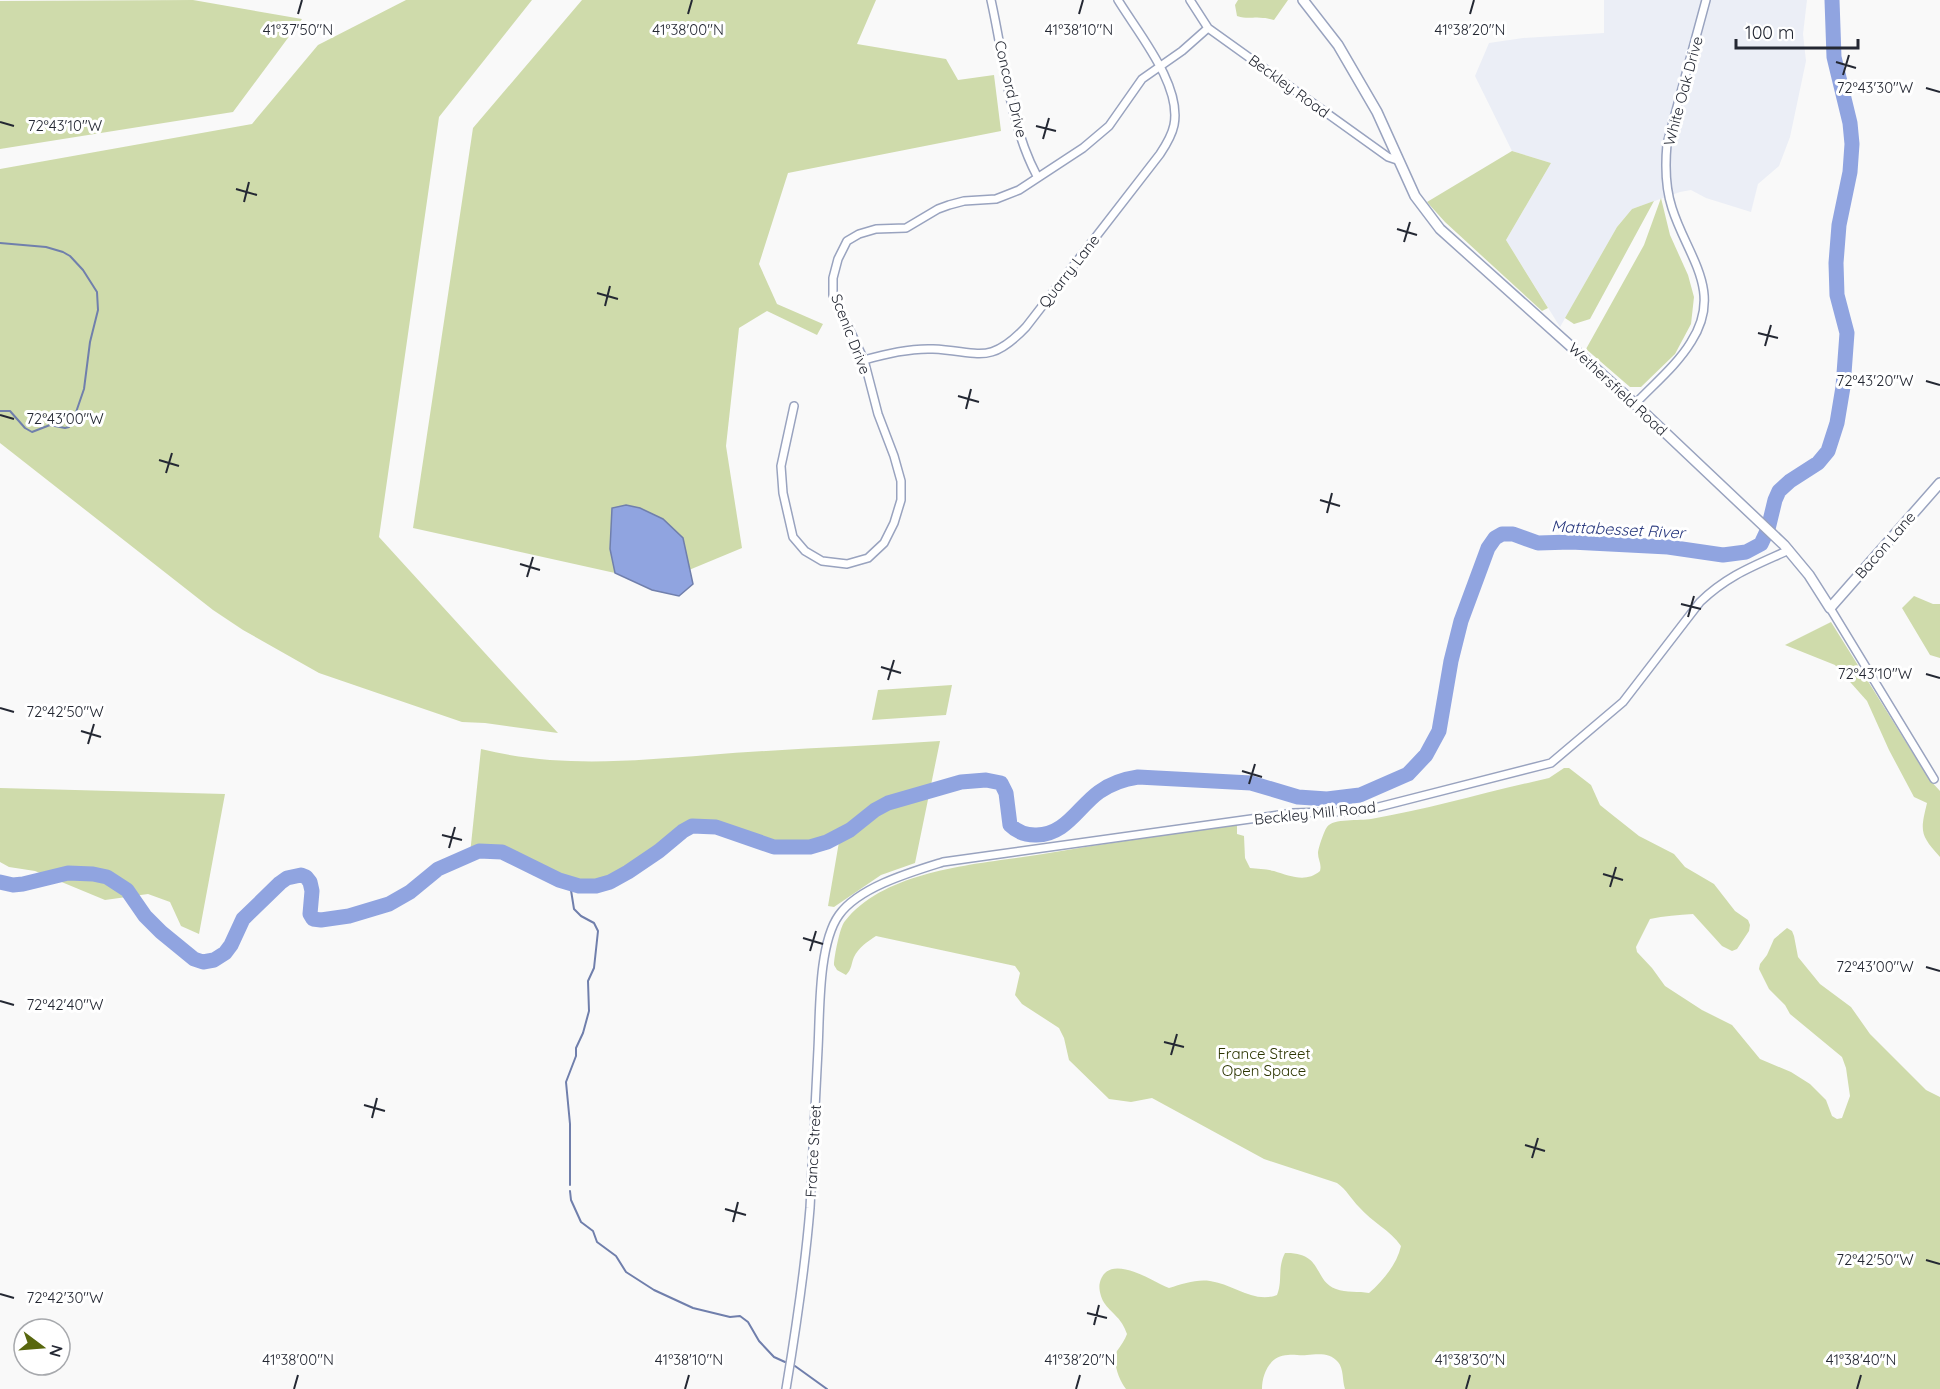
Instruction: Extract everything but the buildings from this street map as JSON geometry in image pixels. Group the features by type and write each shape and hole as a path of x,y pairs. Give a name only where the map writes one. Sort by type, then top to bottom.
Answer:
{"street":[{"name":"Concord Drive","path":"991,0 1017,125 1037,176"},
{"path":"1118,0 1160,66"},
{"name":"Beckley Road","path":"1190,0 1208,28 1388,157 1397,160"},
{"name":"Wethersfield Road","path":"1303,0 1338,45 1377,112 1415,196 1440,229 1635,404 1789,550 1809,575 1830,608 1934,779"},
{"name":"White Oak Drive","path":"1635,404 1691,343 1703,313 1704,296 1701,275 1678,227 1671,206 1665,168 1673,120 1706,0"},
{"name":"Scenic Drive","path":"794,406 781,466 783,493 793,537 805,551 822,561 848,564 868,558 884,543 894,524 902,500 901,481 878,414 864,360 833,295 833,278 838,259 848,241 859,234 876,229 906,228 938,209 964,201 996,199 1009,195 1083,148 1109,126 1142,79 1182,51 1208,28"},
{"name":"Quarry Lane","path":"864,360 933,349 982,354 996,351 1012,341 1026,327 1169,140 1174,126 1174,98 1160,66"},
{"name":"Bacon Lane","path":"1830,608 1940,483"},
{"name":"Beckley Mill Road","path":"839,915 854,901 894,877 943,862 1293,813 1363,811 1551,763 1623,702 1700,602 1713,589 1734,574 1789,550"},
{"name":"France Street","path":"786,1389 800,1301 810,1209 822,975 827,945 839,915"}],"shaded area":[{"path":"1604,0 1807,0 1803,34 1806,61 1790,137 1779,166 1758,184 1751,212 1706,198 1691,190 1632,209 1617,227 1560,327 1506,240 1551,163 1512,151 1475,76 1489,43 1523,38 1604,33"}],"green space":[{"path":"193,0 302,19 233,112 0,149 0,1"},
{"path":"406,0 532,0 439,117 379,537 558,733 462,722 319,673 243,630 213,610 0,443 0,169 252,124 318,45"},
{"path":"582,0 876,0 857,44 946,59 958,80 994,75 1001,131 788,173 759,264 777,304 823,324 817,335 767,311 739,328 726,446 742,548 689,570 683,538 612,509 610,549 615,573 413,528 473,128"},
{"path":"1238,0 1288,0 1274,20 1237,16 1235,5"},
{"path":"1512,151 1551,163 1506,240 1548,308 1542,311 1445,222 1427,202"},
{"path":"1661,198 1670,235 1688,275 1694,297 1691,324 1675,354 1641,387 1630,387 1586,349 1644,245"},
{"path":"1654,201 1590,319 1574,324 1565,318 1617,227 1632,209"},
{"path":"1914,596 1933,604 1940,604 1940,658 1930,655 1902,608"},
{"path":"1831,622 1929,779 1940,791 1940,857 1923,833 1927,803 1914,797 1867,701 1835,665 1785,645"},
{"path":"952,685 946,715 872,720 878,690"},
{"path":"940,741 915,863 881,875 834,907 828,906 840,836 812,846 787,848 748,839 715,827 695,826 684,831 626,874 614,880 589,886 562,881 498,852 484,851 470,854 481,749 537,759 594,761"},
{"name":"France Street Open Space","path":"1564,768 1569,768 1591,785 1600,805 1639,836 1674,854 1685,867 1714,884 1735,911 1748,920 1749,931 1737,949 1732,951 1722,946 1693,914 1650,919 1636,947 1637,952 1665,986 1702,1010 1732,1025 1760,1059 1791,1072 1810,1084 1826,1100 1832,1116 1837,1119 1842,1118 1850,1096 1842,1057 1790,1014 1785,1005 1769,989 1759,969 1774,939 1787,928 1794,936 1798,957 1820,984 1851,1007 1870,1034 1926,1090 1940,1097 1940,1389 1345,1389 1338,1362 1327,1355 1319,1354 1276,1358 1265,1372 1262,1389 1126,1389 1119,1376 1115,1360 1117,1351 1127,1334 1120,1320 1104,1302 1100,1290 1100,1282 1105,1273 1112,1269 1132,1271 1169,1288 1195,1281 1210,1281 1252,1295 1268,1297 1277,1295 1281,1264 1285,1253 1297,1254 1312,1262 1324,1280 1336,1289 1369,1293 1389,1272 1401,1246 1337,1183 1264,1159 1152,1098 1131,1102 1109,1099 1069,1060 1059,1028 1022,1004 1015,995 1020,973 1015,966 876,936 858,951 846,975 837,970 834,965 839,935 845,921 863,903 885,890 936,871 1237,825 1237,834 1244,836 1245,858 1250,868 1309,877 1320,871 1318,851 1324,832 1330,824 1371,819 1432,807 1549,778"},
{"path":"0,788 225,794 199,934 181,926 170,902 148,894 105,900 35,871 9,867 0,862"}],"water":[{"path":"626,505 640,508 663,519 683,538 693,584 679,596 652,590 615,573 610,549 612,508"}],"waterway":[{"name":"Mattabesset River","path":"0,882 13,885 23,884 68,873 107,877 127,890 145,916 161,932 194,959 203,962 214,960 225,953 243,919 280,883 287,878 301,875 310,882 312,891 310,914 313,919 321,920 349,916 389,904 410,892 438,869 479,851 502,852 559,880 579,886 596,886 610,882 628,872 692,826 716,827 774,847 810,847 827,842 850,830 875,810 888,803 961,782 986,780 1001,783 1006,793 1010,825 1022,833 1035,835 1055,831 1099,792 1122,781 1138,777 1251,783 1298,797 1327,799 1360,795 1408,774 1426,755 1439,731 1451,661 1461,621 1488,548 1495,538 1502,534 1513,534 1538,543 1571,542 1668,547 1723,555 1746,552 1761,544 1768,529 1779,491 1818,463 1828,451 1837,423 1843,387 1847,333 1837,295 1836,263 1839,225 1850,172 1852,144 1850,123 1834,57 1832,0"},
{"path":"0,243 46,247 70,256 83,270 97,292 98,310 90,342 84,389 69,427 50,425 32,432 25,428 10,411 0,411"},
{"path":"570,884 574,909 594,923 598,931 594,968 588,981 589,1011 566,1082 570,1124 570,1185"},
{"path":"570,1191 571,1200 581,1222 593,1231 597,1242 616,1256 626,1272 654,1290 693,1308 730,1317 740,1316 748,1322 759,1341 774,1357 785,1362"},
{"path":"795,1366 827,1389"}]}
